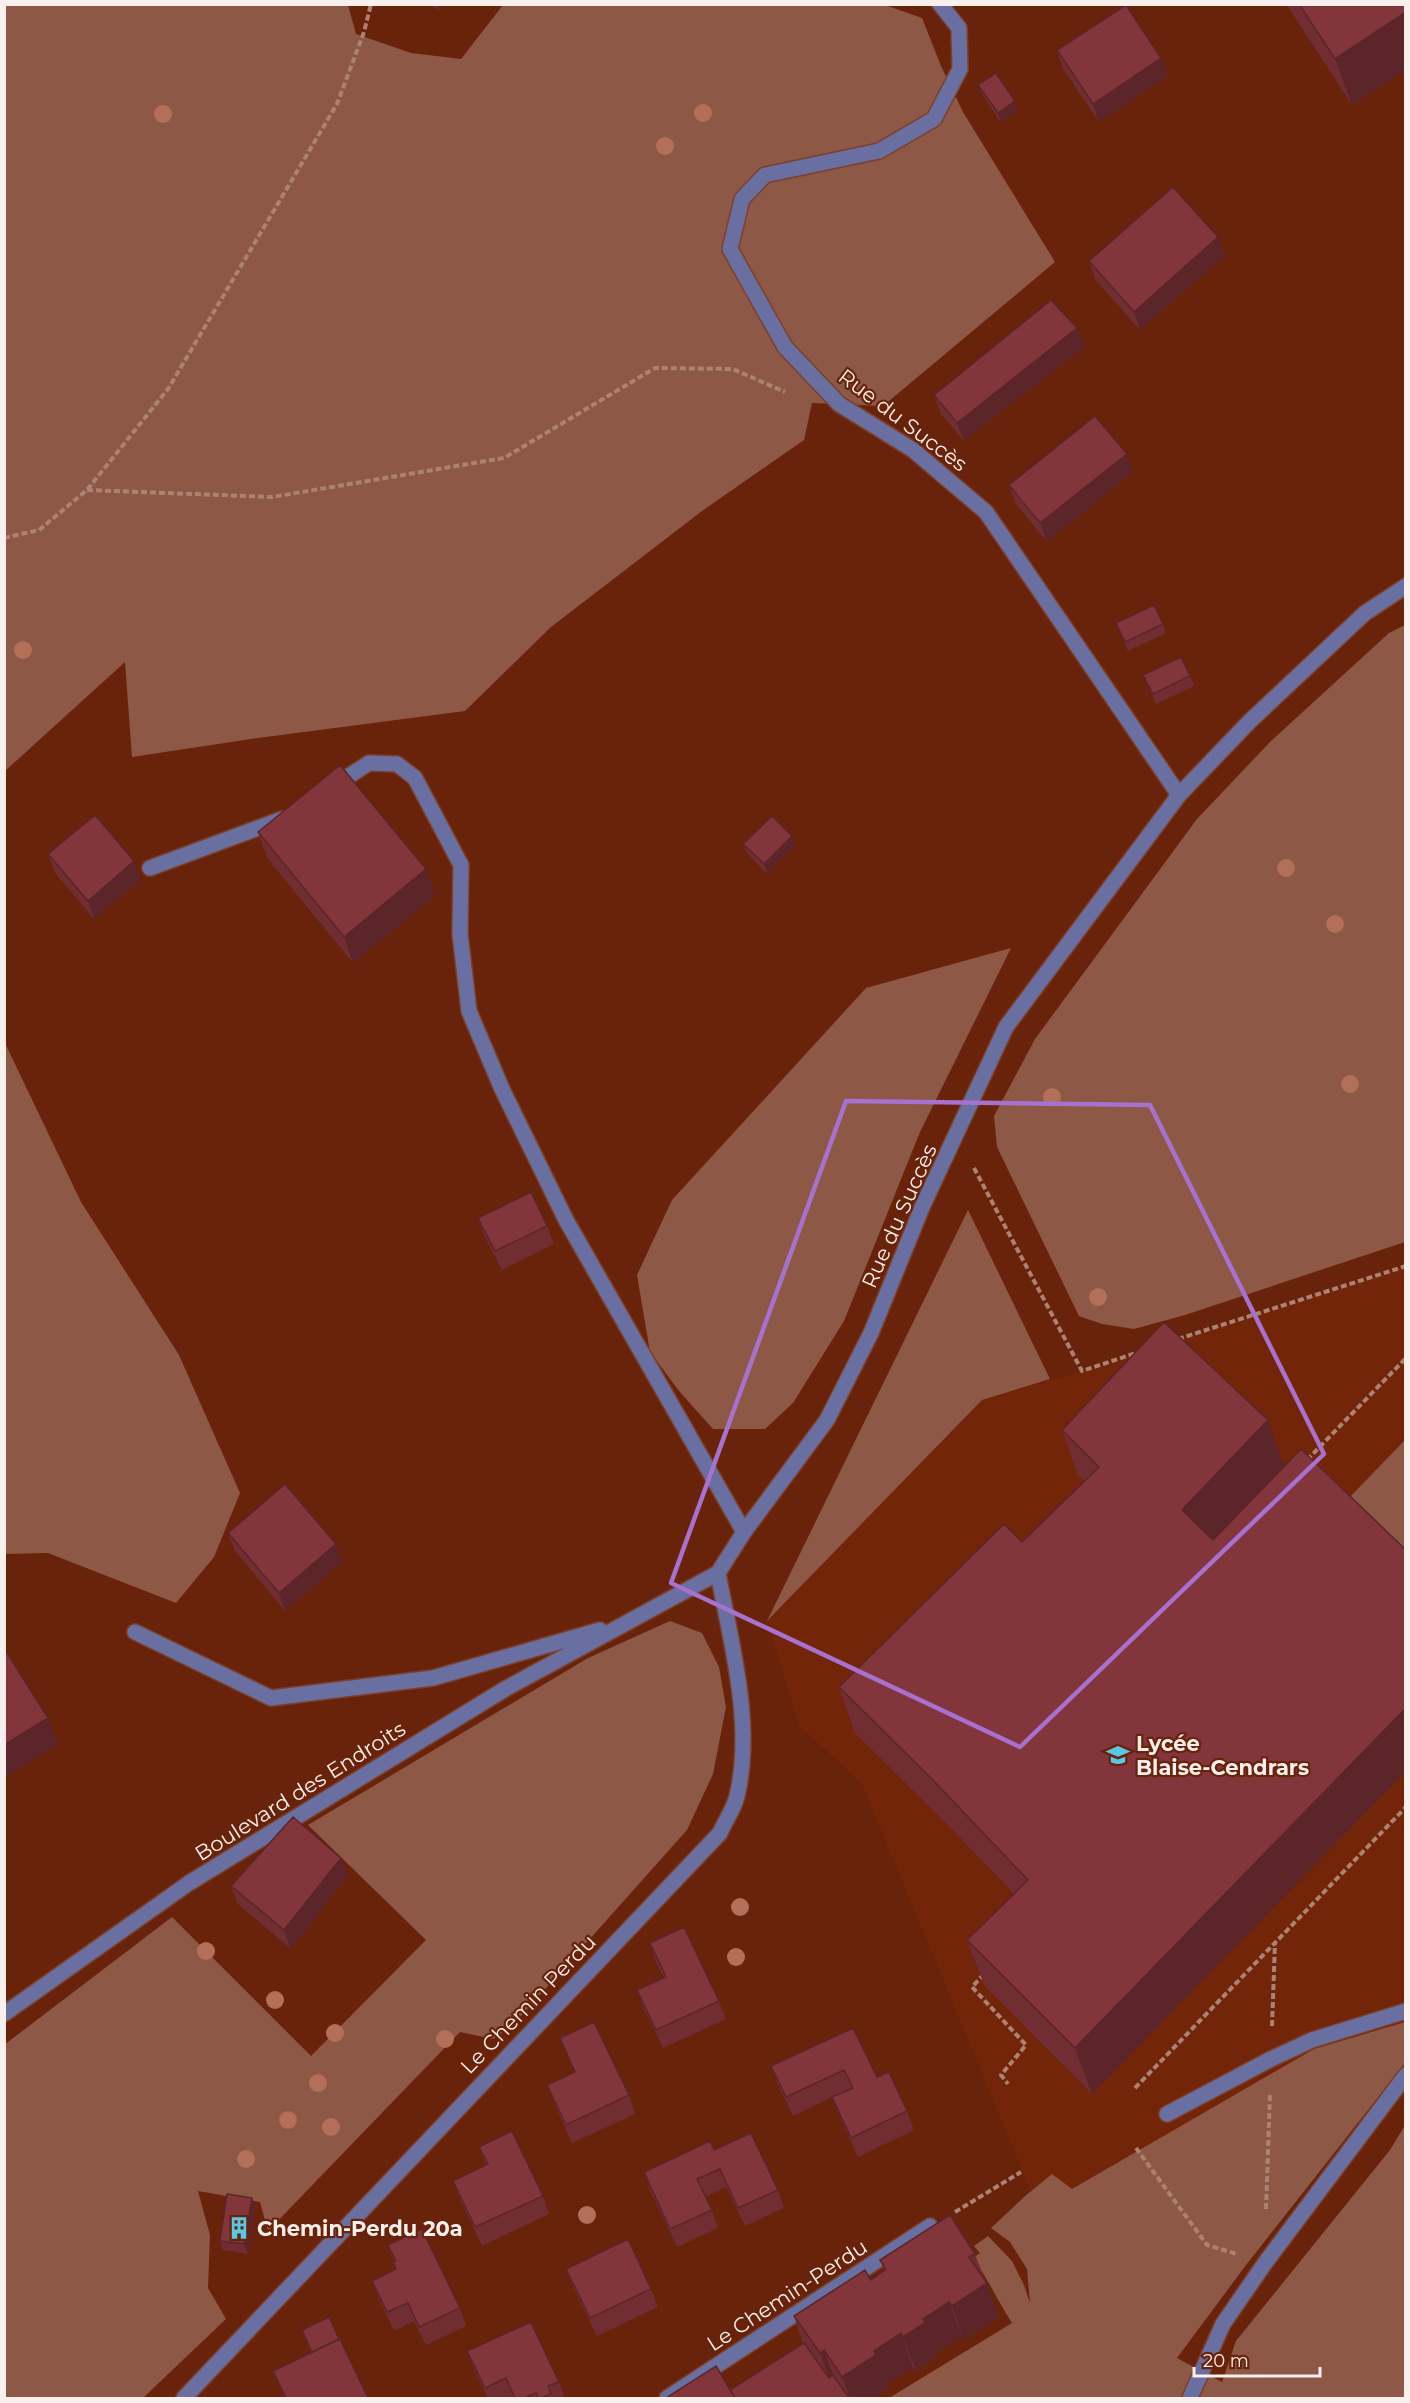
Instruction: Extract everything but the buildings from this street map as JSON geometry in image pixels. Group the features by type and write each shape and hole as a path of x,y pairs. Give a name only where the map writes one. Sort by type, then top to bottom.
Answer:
{"street":[{"name":"Rue du Succès","path":"940,4 959,28 960,69 934,119 879,152 765,175 742,200 730,249 785,346 839,404 913,450 986,512 1179,795"},
{"name":"Rue du Succès","path":"629,1621 718,1573 744,1532 827,1420 871,1333 923,1205 957,1137 1006,1027 1179,795 1249,722 1365,613 1406,586"},
{"path":"323,792 369,763 397,764 415,778 461,865 460,934 469,1011 502,1089 566,1220 744,1532"},
{"path":"150,868 277,822 295,810"},
{"name":"Le Chemin Perdu","path":"184,2398 720,1833 737,1799 742,1770 741,1697 718,1573"},
{"path":"135,1632 271,1698 433,1678 629,1621"},
{"name":"Boulevard des Endroits","path":"4,2014 189,1883 505,1689 629,1621"},
{"path":"1167,2115 1271,2059 1312,2040 1406,2012"},
{"path":"1190,2398 1223,2324 1265,2263 1406,2075"},
{"name":"Le Chemin-Perdu","path":"667,2398 930,2226"}],"path":[{"path":"4,538 39,530 87,490 168,389 337,104 364,32 371,4"},
{"path":"87,490 273,497 504,458 656,368 733,369 804,400 839,404"},
{"path":"957,1137 1082,1371 1141,1351"},
{"path":"1174,1341 1406,1266"},
{"path":"1300,1467 1406,1358"},
{"path":"1308,1459 1317,1467"},
{"path":"1135,2088 1406,1807"},
{"path":"1136,2148 1207,2245 1265,2263 1275,1943"},
{"path":"988,1971 972,1987 1026,2045 1001,2075 1008,2084"},
{"path":"930,2226 1021,2172"}],"highlighted area":[{"path":"846,1101 1150,1105 1324,1454 1020,1747 671,1583"}],"shaded area":[{"path":"882,4 922,18 963,112 1055,262 883,406 812,403 804,440 702,511 551,627 465,711 132,757 125,662 5,771 5,5 348,5 356,34 411,53 461,59 503,5"},
{"path":"1405,625 1405,1242 1185,1315 1134,1329 1102,1324 1079,1316 997,1147 994,1116 1035,1039 1197,819 1270,742 1389,633"},
{"path":"1011,948 920,1132 844,1321 793,1403 765,1429 713,1429 679,1391 650,1352 637,1275 672,1200 866,988"},
{"path":"4,1041 81,1202 179,1355 240,1493 214,1557 176,1603 48,1553 5,1554"},
{"path":"968,1210 1050,1379 982,1400 767,1621"},
{"name":"Lycée Blaise-Cendrars","path":"1405,1266 1405,2024 1039,2211 862,1784 799,1725 767,1621 982,1400 1082,1371"},
{"path":"1405,1440 1405,1555 1348,1499"},
{"path":"670,1621 702,1633 719,1667 726,1707 713,1774 687,1830 513,2025 493,2039 460,2032 268,2231 260,2202 198,2191 210,2235 208,2288 226,2319 143,2398 5,2398 4,2045 172,1917 311,2056 426,1940 308,1825 588,1658"},
{"path":"1405,2022 1405,2063 1246,2265 1177,2358 1222,2382 1236,2341 1390,2150 1405,2125 1405,2398 889,2398 1012,2323 973,2258 980,2253 974,2246 988,2236 1012,2261 1030,2303 1027,2269 1010,2242 991,2228 1052,2174 1072,2189 1314,2049"}],"place":[{"name":"Lycée Blaise-Cendrars","path":"1118,1755"},
{"name":"Chemin-Perdu 20a","path":"239,2228"}]}
